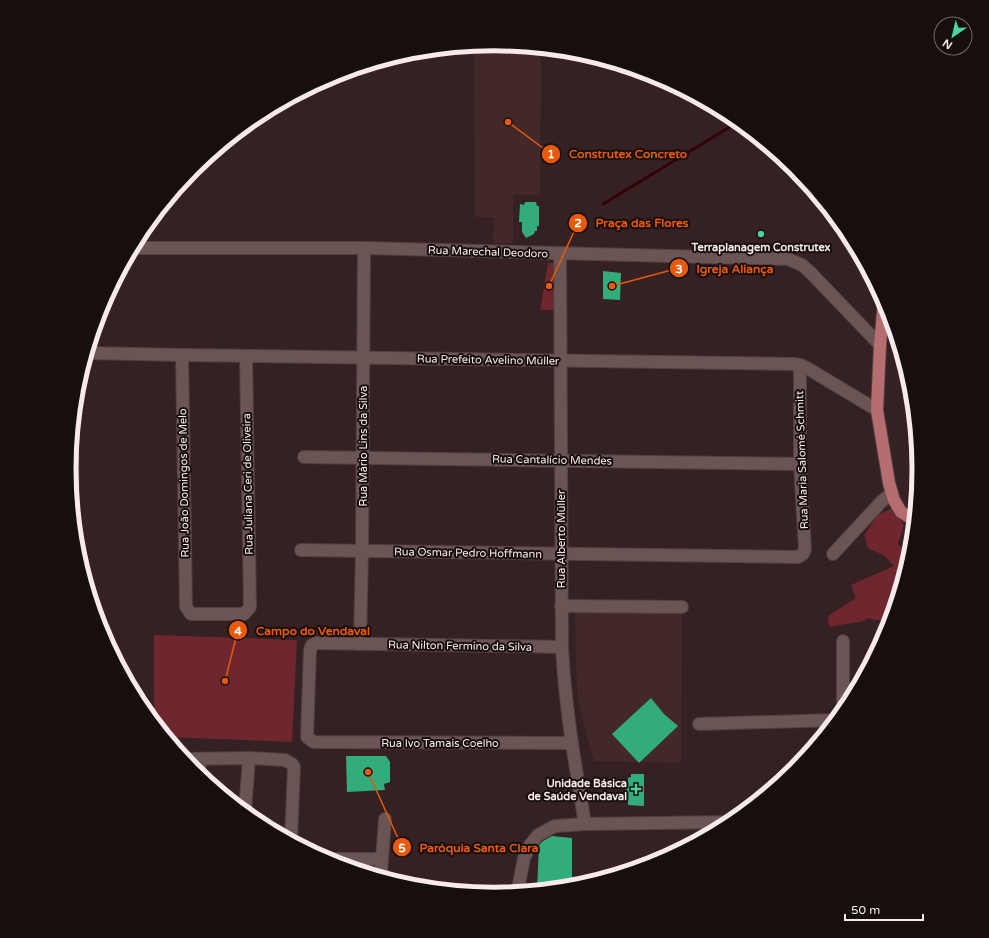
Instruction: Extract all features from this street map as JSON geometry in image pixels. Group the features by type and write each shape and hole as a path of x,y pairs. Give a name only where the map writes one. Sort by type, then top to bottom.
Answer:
{"main road":[{"path":"884,317 880,345 877,410 892,493 901,512 910,517"}],"street":[{"name":"Rua Marechal Deodoro","path":"140,248 364,248 788,259 802,265 810,272 880,345"},
{"name":"Rua Mário Lins da Silva","path":"360,644 364,248"},
{"name":"Rua Alberto Müller","path":"560,254 562,647 565,696 571,743 585,824"},
{"name":"Rua Prefeito Avelino Müller","path":"93,353 800,365 877,410"},
{"name":"Rua João Domingos de Melo","path":"182,355 186,607 191,614 244,614 248,610"},
{"name":"Rua Juliana Ceri de Oliveira","path":"246,356 250,606 248,610"},
{"name":"Rua Maria Salomé Schmitt","path":"800,365 800,464 805,549 803,554"},
{"name":"Rua Cantalício Mendes","path":"304,457 800,464"},
{"path":"833,554 882,501 892,493"},
{"name":"Rua Osmar Pedro Hoffmann","path":"301,550 798,557 803,554"},
{"path":"561,606 682,607"},
{"path":"843,641 843,699"},
{"name":"Rua Nilton Fermino da Silva","path":"310,740 307,737 312,645 316,643 562,647"},
{"path":"699,724 828,720"},
{"name":"Rua Ivo Tamais Coelho","path":"310,740 314,742 571,743"},
{"path":"246,805 249,758"},
{"path":"193,759 249,758 285,760 292,764 294,766 291,834"},
{"path":"200,759 200,766"},
{"path":"381,872 385,819"},
{"path":"519,884 524,858 530,845 538,835 555,826 585,824 718,822"},
{"path":"345,859 382,859"}],"shaded area":[{"path":"494,51 541,54 540,195 513,195 513,243 493,243 494,217 475,217 474,52"},
{"path":"548,263 553,263 554,310 540,310"},
{"path":"892,508 904,525 898,544 904,551 898,577 884,620 874,620 868,618 864,621 829,627 828,616 856,598 851,585 894,566 885,556 868,548 864,535 878,515"},
{"path":"575,613 682,613 681,763 594,761 578,699"},
{"path":"154,635 297,640 292,742 174,737 154,711"}],"building":[{"path":"525,202 536,202 537,206 539,206 539,226 537,226 537,231 526,238 522,232 522,222 519,222 520,204 524,205"},
{"path":"603,271 621,273 620,300 603,299"},
{"path":"651,698 664,714 678,726 639,763 612,734"},
{"path":"346,756 386,756 390,762 390,782 384,784 385,790 347,792"},
{"name":"Unidade Básica de Saúde Vendaval","path":"631,774 644,774 644,806 628,805 628,800 625,799 626,783 628,783 628,778 631,777"},
{"path":"552,836 572,838 572,880 537,884 539,845"}],"waterway":[{"path":"603,204 733,125"}],"place":[{"name":"Construtex Concreto","path":"508,122"},
{"name":"Terraplanagem Construtex","path":"761,234"},
{"name":"Praça das Flores","path":"549,286"},
{"name":"Igreja Aliança","path":"612,286"},
{"name":"Campo do Vendaval","path":"225,681"},
{"name":"Paróquia Santa Clara","path":"368,772"},
{"name":"Unidade Básica de Saúde Vendaval","path":"636,789"}]}
